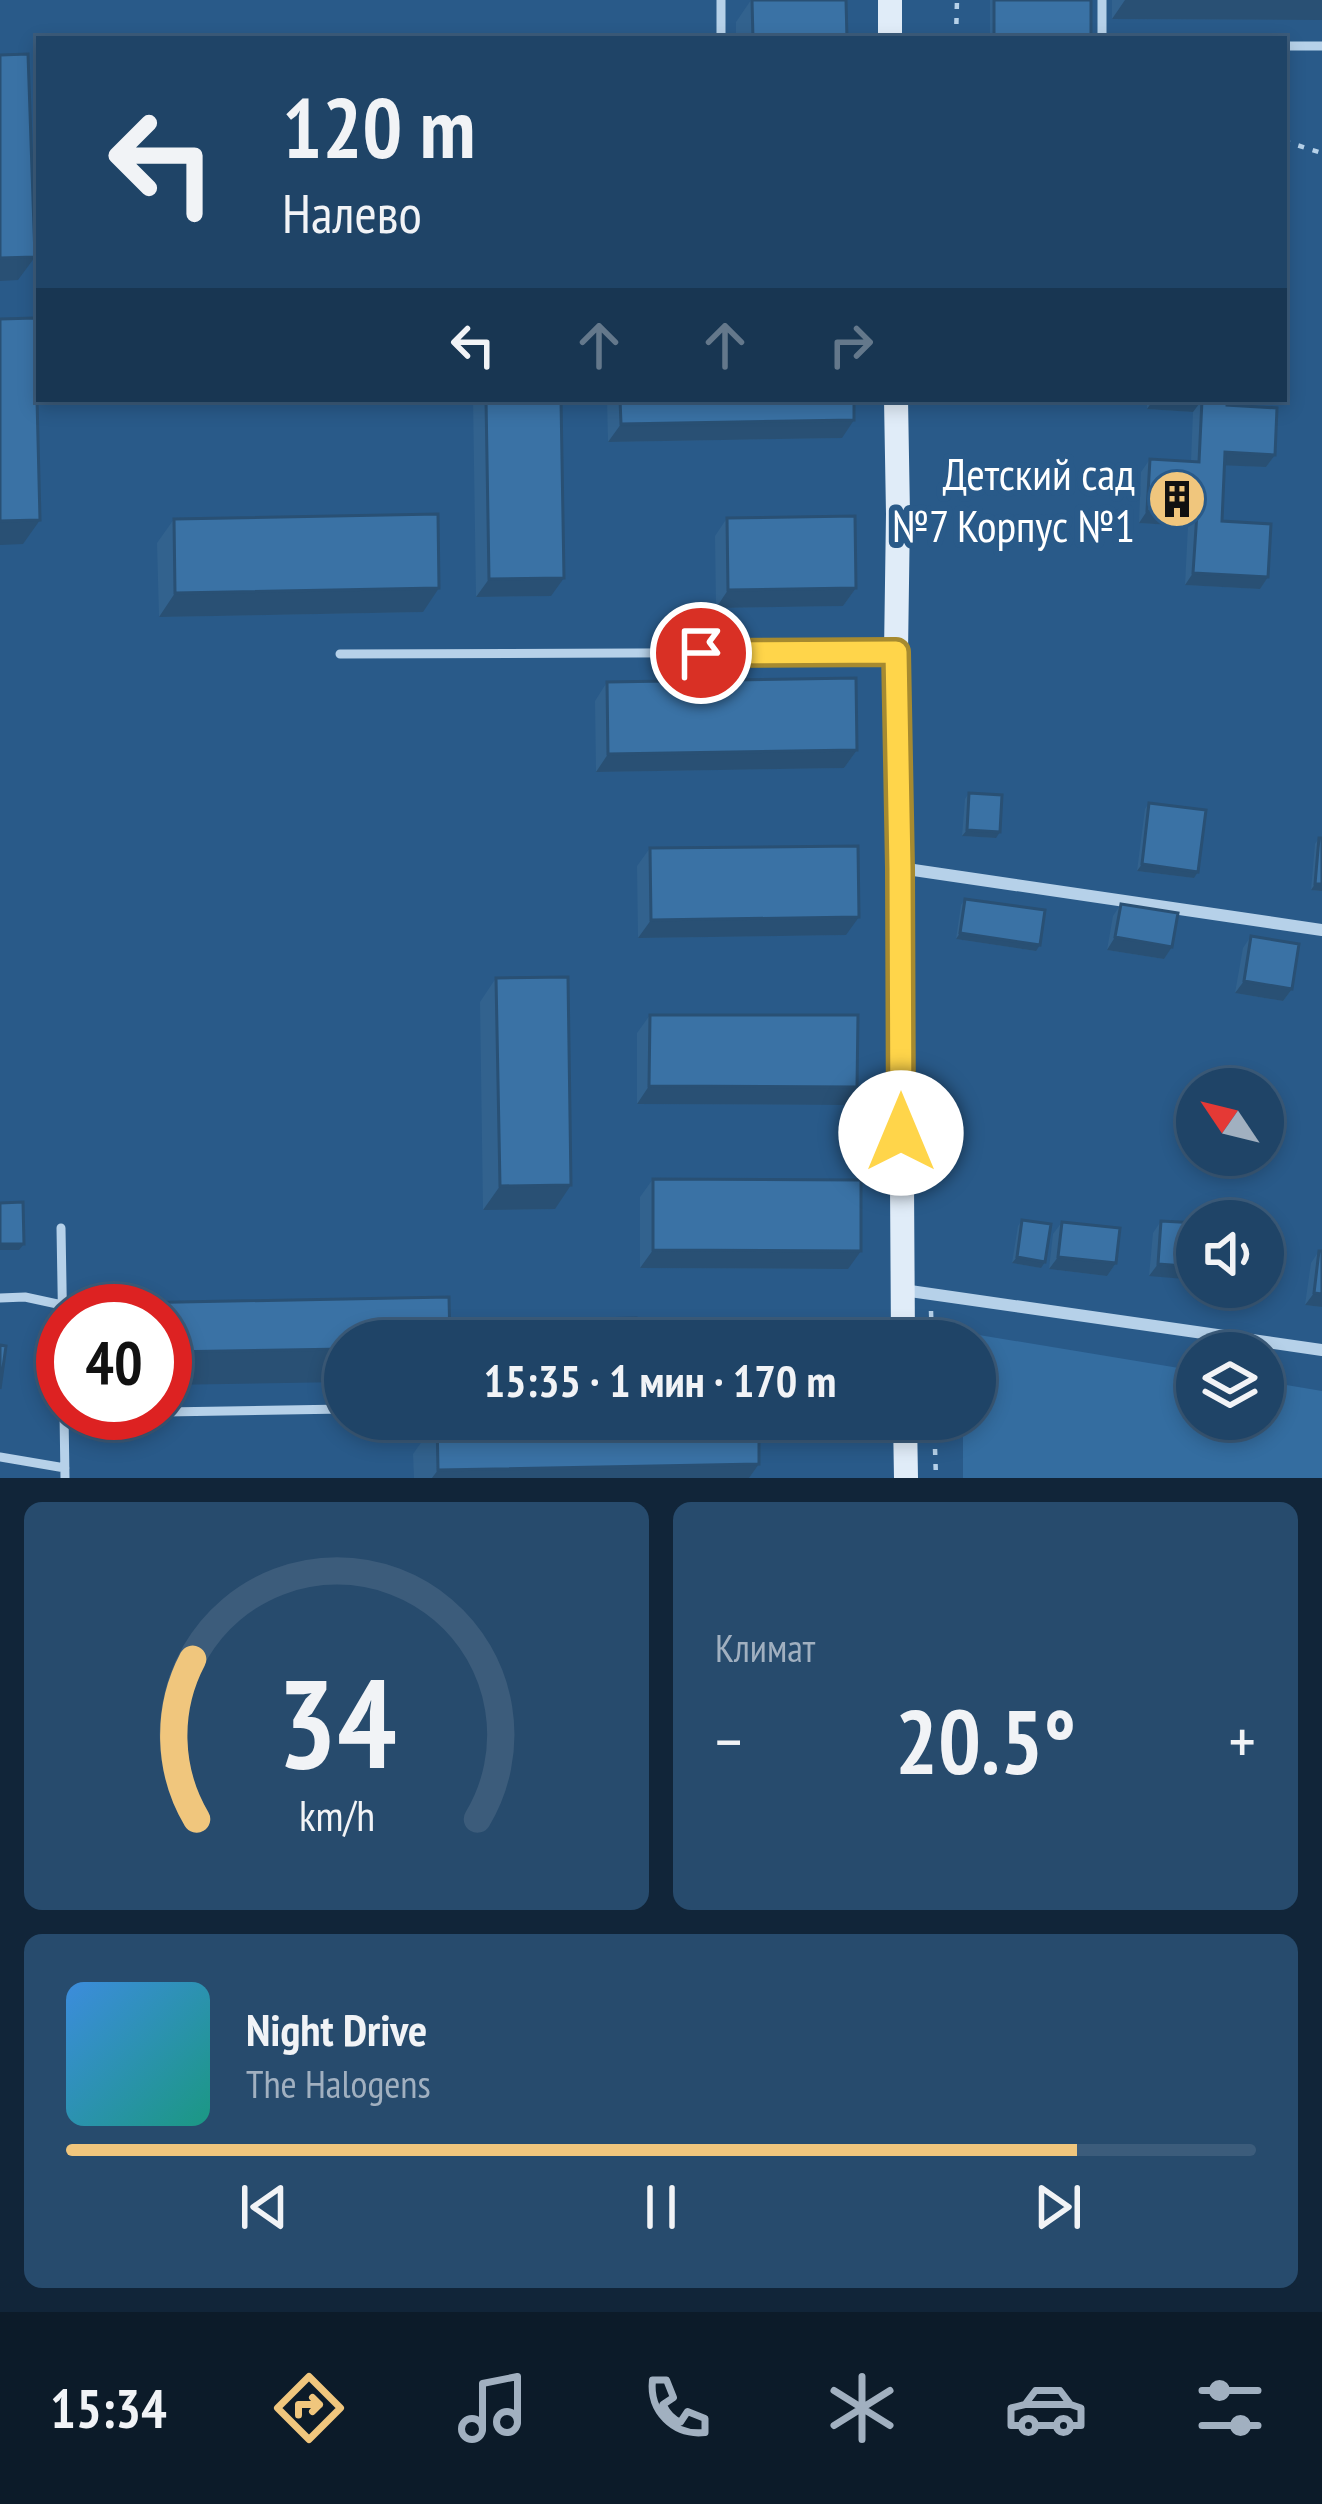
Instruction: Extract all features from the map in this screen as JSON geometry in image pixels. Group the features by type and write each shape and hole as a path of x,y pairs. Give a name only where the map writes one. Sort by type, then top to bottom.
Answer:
{"street":[{"path":"890,0 890,36"},
{"path":"896,402 903,1320"},
{"path":"900,868 1322,930"},
{"path":"902,1290 1322,1350"},
{"path":"905,1440 906,1478"}],"lane":[{"path":"721,36 722,0"},
{"path":"1102,0 1102,36"},
{"path":"1287,46 1322,46"},
{"path":"340,654 896,652"},
{"path":"61,1228 62,1284"},
{"path":"0,1298 36,1299"},
{"path":"192,1412 324,1409"},
{"path":"0,1457 65,1473 64,1440"}],"path":[{"path":"956,36 957,0"},
{"path":"1287,143 1322,153"},
{"path":"930,1294 931,1320"},
{"path":"935,1440 936,1478"}],"shaded area":[{"path":"996,1338 1176,1368 1176,1440 1284,1440 1284,1385 1322,1391 1322,1478 963,1478 963,1440 996,1440"}],"building":[{"path":"752,0 846,0 847,36 753,36"},
{"path":"994,0 1091,0 1091,36 994,36"},
{"path":"28,54 35,257 0,258 0,55"},
{"path":"35,318 40,520 0,521 0,319"},
{"path":"486,402 561,402 564,578 489,579"},
{"path":"620,402 854,402 854,420 621,424"},
{"name":"Детский сад №7 Корпус №1","path":"1202,402 1277,408 1275,455 1225,452 1222,521 1271,524 1268,577 1193,573 1197,513 1147,511 1150,459 1199,462"},
{"path":"438,514 439,588 175,593 174,519"},
{"path":"855,516 856,588 728,590 727,518"},
{"path":"856,678 857,750 608,754 607,682"},
{"path":"969,793 1002,795 1000,832 967,830"},
{"path":"1149,803 1206,810 1198,872 1142,864"},
{"path":"1319,838 1322,884 1315,884"},
{"path":"858,846 859,917 651,920 650,848"},
{"path":"965,899 1045,910 1040,945 960,933"},
{"path":"1121,904 1178,913 1172,947 1115,937"},
{"path":"1251,936 1299,944 1292,989 1244,981"},
{"path":"568,977 571,1185 500,1186 496,978"},
{"path":"650,1015 858,1015 857,1087 649,1086"},
{"path":"653,1179 861,1180 861,1251 653,1250"},
{"path":"23,1202 24,1244 0,1244 0,1203"},
{"path":"1022,1220 1051,1224 1045,1262 1017,1257"},
{"path":"1161,1221 1176,1222 1176,1265 1158,1264"},
{"path":"1062,1222 1120,1228 1116,1263 1058,1257"},
{"path":"1322,1251 1322,1294 1314,1293"},
{"path":"449,1297 450,1320 324,1320 324,1349 192,1352 192,1302"},
{"path":"0,1345 6,1346 0,1389"},
{"path":"437,1440 759,1440 759,1464 438,1470"}],"place":[{"name":"Детский сад №7 Корпус №1","path":"1177,499"}],"route":[{"path":"701,653 896,652 901,1133"}]}
